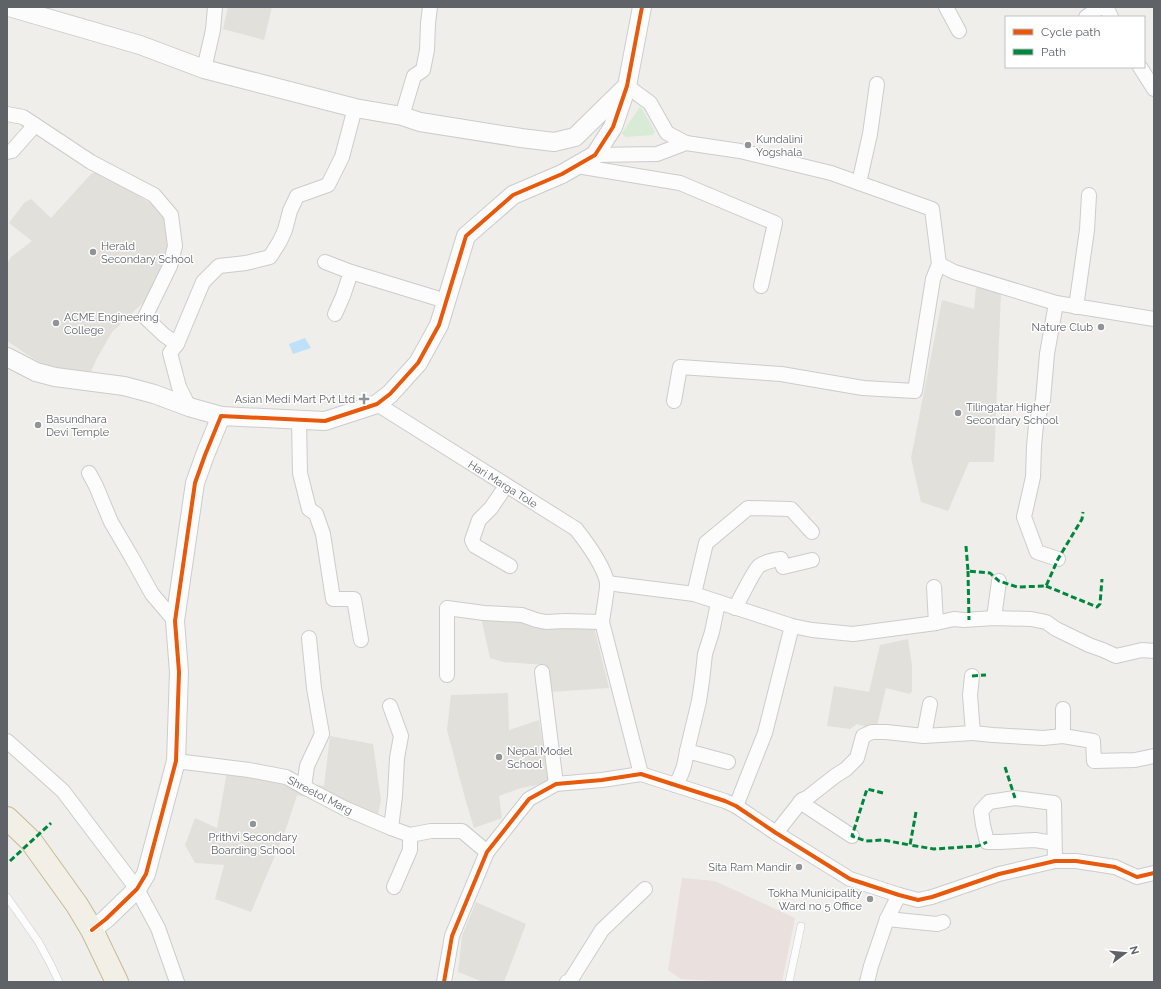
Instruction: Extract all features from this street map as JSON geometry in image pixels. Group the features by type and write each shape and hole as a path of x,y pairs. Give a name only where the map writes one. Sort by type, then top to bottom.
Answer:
{"highway":[{"path":"7,818 31,841 77,905 92,930 117,982"}],"street":[{"path":"204,68 214,30 215,7"},
{"path":"402,116 414,76 423,70 427,50 430,7"},
{"path":"7,357 36,372 55,377 124,386 154,394 189,407 221,416 325,421 377,404 390,394 418,362 439,326 466,236 513,195 562,174 595,155 613,127 628,86 642,7"},
{"path":"946,7 959,31"},
{"path":"1088,16 1101,7"},
{"path":"1106,7 1110,16"},
{"path":"18,8 140,45 204,68 354,108 402,116 420,122 521,138 554,142 575,137 628,86"},
{"path":"1141,68 1154,89"},
{"path":"859,183 870,134 877,84"},
{"path":"628,86 650,103 666,133 686,143 740,151 830,173 932,209 939,264 933,279 915,391 863,388 781,374 680,367 674,401"},
{"path":"189,407 179,387 170,353 177,344 203,282 219,266 246,263 270,257 285,230 290,211 297,196 328,185 342,157 354,108"},
{"path":"7,114 23,117 91,162 154,195 170,215 175,246 170,266 145,317 164,335 177,344"},
{"path":"7,152 12,151 35,125"},
{"path":"595,155 657,154 686,143"},
{"path":"577,166 680,183 775,223 761,286"},
{"path":"1076,307 1087,230 1089,195"},
{"path":"325,262 351,272 446,302"},
{"path":"939,264 954,272 1056,303 1154,319"},
{"path":"335,314 351,272"},
{"path":"1056,303 1047,354 1043,400 1036,424 1033,477 1024,517 1038,552 1058,559"},
{"name":"Hari Marga Tole","path":"377,404 576,529 598,560 607,583"},
{"path":"92,930 106,919 137,888 146,874 176,760 179,672 175,621 195,483 221,416"},
{"path":"299,420 300,473 309,508 316,514 323,534 333,599 354,599 361,640"},
{"path":"89,473 111,522 152,594 175,621"},
{"path":"506,486 491,508 478,520 472,540 475,546 510,566"},
{"path":"694,594 706,543 748,508 791,510 812,532"},
{"path":"735,608 758,566 778,559 780,559 783,568 812,560"},
{"path":"994,618 999,581"},
{"path":"641,774 602,622 607,583 694,594 792,626 812,630 853,634 936,623 954,619 1031,619 1046,622 1056,629 1116,656 1142,650 1154,651"},
{"path":"934,587 936,623"},
{"path":"675,785 683,770 699,701 705,654 712,632 718,603"},
{"path":"447,675 447,608 484,613 522,615 546,622 602,622"},
{"path":"736,806 765,733 792,626"},
{"path":"304,787 307,766 322,734 314,688 309,638"},
{"path":"542,672 556,784"},
{"path":"972,676 970,696 973,733"},
{"path":"924,736 930,704"},
{"path":"390,706 400,736 391,828"},
{"path":"1063,736 1064,709"},
{"path":"776,833 802,800 807,798 846,769 858,758 863,736 872,732 924,736 957,733 1043,738 1063,736 1093,740 1094,761 1135,760 1154,756"},
{"path":"7,741 62,791 137,888 158,928 177,982"},
{"path":"687,751 728,762"},
{"name":"Shreetol Marg","path":"176,760 249,770 286,777 344,808 410,835"},
{"path":"446,982 452,936 487,852 529,799 556,784 602,780 641,774 725,801 736,806 850,879 918,900 932,897 999,874 1055,861 1076,861 1116,867 1137,877 1154,873"},
{"path":"1054,843 1035,840 987,842 981,811 989,802 1015,798 1054,803 1055,861"},
{"path":"800,802 852,836"},
{"path":"394,887 410,850 410,835 431,830 462,831 487,852"},
{"path":"567,982 570,981 602,930 645,889"},
{"path":"867,982 887,919 899,895"},
{"path":"887,919 937,924 943,922"}],"lane":[{"path":"7,897 38,941 59,982"},
{"path":"789,982 801,926"}],"shaded area":[{"path":"228,7 272,7 264,40 223,29"},
{"name":"Herald Secondary School","path":"98,171 160,209 169,227 172,248 149,297 112,332 91,372 63,372 50,368 7,341 7,264 11,257 32,241 9,223 24,203 31,199 51,218 91,174"},
{"name":"Tilingatar Higher Secondary School","path":"976,287 1001,293 994,462 969,462 948,511 921,502 911,458 942,300 974,309"},
{"path":"481,617 511,618 534,628 593,623 609,688 549,692 546,665 503,662 490,658"},
{"path":"908,639 912,665 912,691 910,694 886,688 876,730 857,724 850,729 827,726 834,686 869,692 880,645"},
{"name":"Nepal Model School","path":"508,693 509,730 539,720 549,783 521,788 499,796 502,818 474,828 447,730 451,695"},
{"name":"Prithvi Secondary Boarding School","path":"330,736 373,744 381,800 377,820 323,801 297,795 285,832 251,912 215,899 224,865 195,863 185,845 195,818 217,828 227,772 324,786"},
{"path":"682,878 715,881 795,918 782,982 737,982 681,979 668,970"},
{"path":"476,902 526,924 504,982 483,982 458,972 462,936"}],"green space":[{"path":"640,107 655,132 652,135 625,137 622,133"}],"water":[{"path":"305,338 311,348 293,354 289,344"}],"marked path":[{"path":"966,546 968,571 990,573 999,581 1017,587 1046,586 1058,559 1082,519 1083,512"},
{"path":"968,571 969,620"},
{"path":"1046,586 1097,607 1100,604 1102,579"},
{"path":"972,676 986,675"},
{"path":"1005,767 1015,798"},
{"path":"883,793 867,789 852,836 866,841 883,840 910,845"},
{"path":"916,812 910,845 934,849 978,846 987,842"},
{"path":"10,861 51,823"}],"cycle path":[{"path":"92,930 106,919 137,889 146,874 176,761 179,672 175,621 195,483 221,416 325,421 377,404 390,394 418,363 439,325 466,236 513,195 562,174 595,155 613,127 627,86 642,7"},
{"path":"444,982 452,936 487,852 529,799 556,784 602,780 641,774 725,801 736,806 850,879 918,900 932,897 999,874 1055,861 1076,861 1115,867 1137,877 1154,873"}],"place":[{"name":"Kundalini Yogshala","path":"748,145"},
{"name":"Herald Secondary School","path":"93,252"},
{"name":"ACME Engineering College","path":"56,323"},
{"name":"Nature Club","path":"1101,327"},
{"name":"Asian Medi Mart Pvt Ltd","path":"364,399"},
{"name":"Tilingatar Higher Secondary School","path":"958,413"},
{"name":"Basundhara Devi Temple","path":"38,425"},
{"name":"Nepal Model School","path":"499,757"},
{"name":"Prithvi Secondary Boarding School","path":"253,824"},
{"name":"Sita Ram Mandir","path":"799,867"},
{"name":"Tokha Municipality Ward no 5 Office","path":"870,899"}]}
